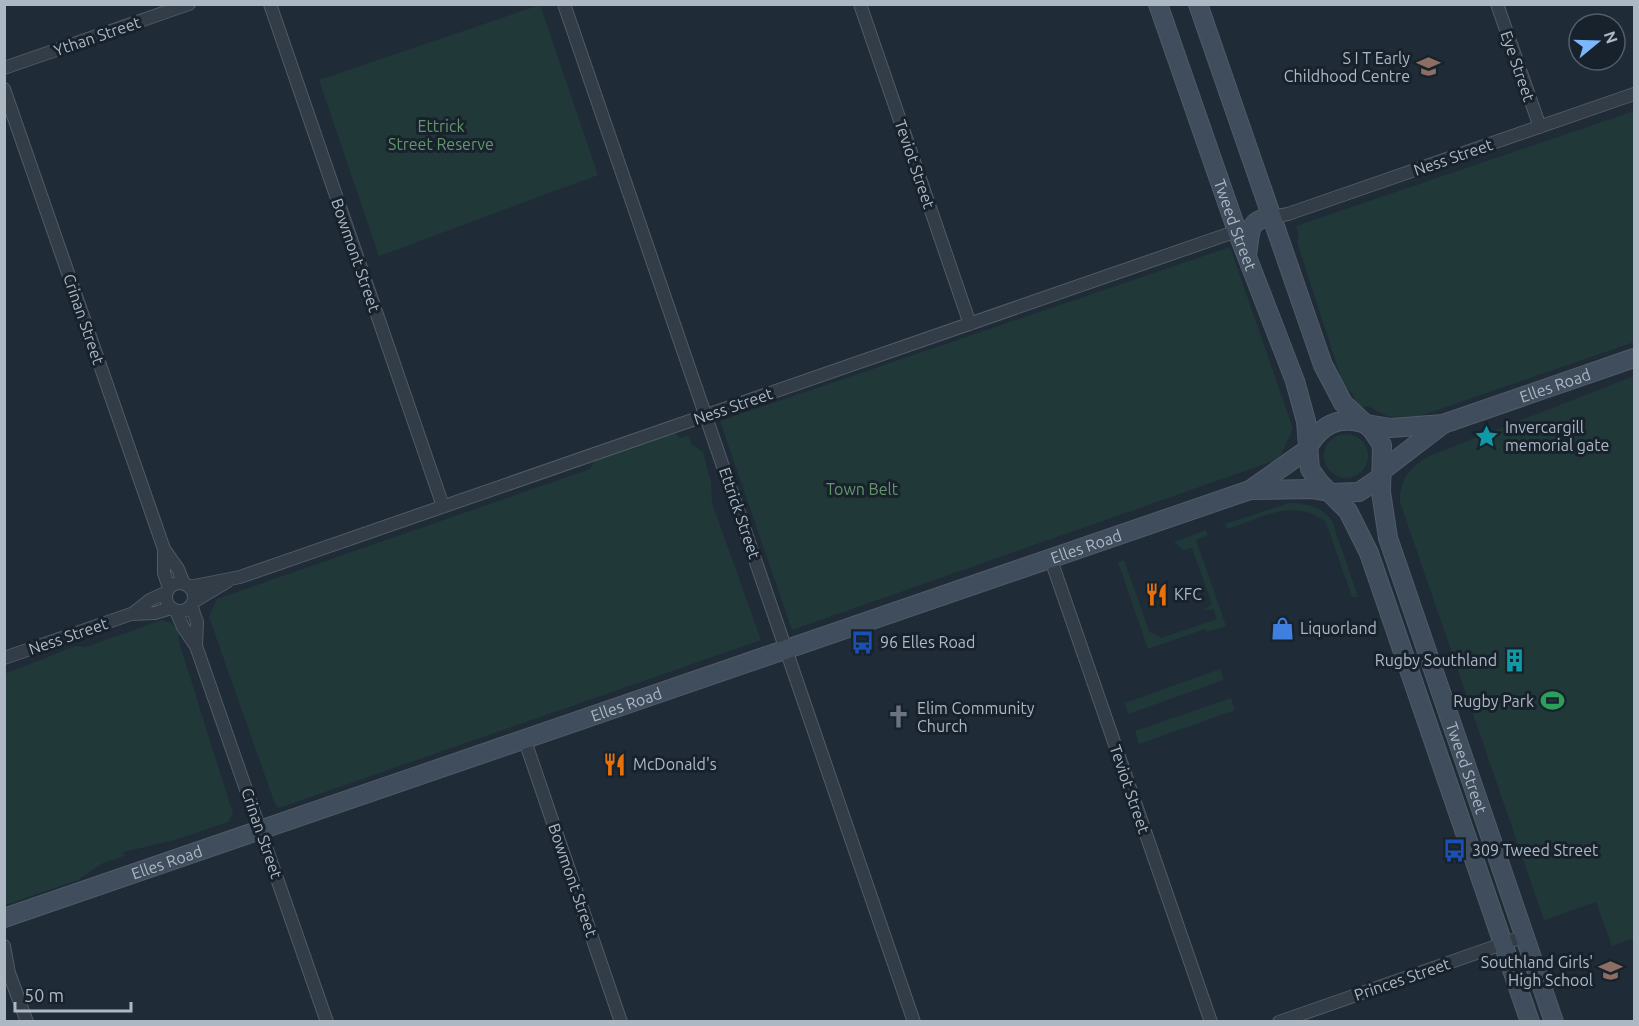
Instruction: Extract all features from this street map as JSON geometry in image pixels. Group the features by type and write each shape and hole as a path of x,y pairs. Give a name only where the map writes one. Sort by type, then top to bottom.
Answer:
{"main road":[{"name":"Tweed Street","path":"1158,4 1236,231 1300,397 1310,469 1348,511 1369,553 1530,1022"},
{"name":"Tweed Street","path":"1198,4 1328,378 1343,403 1365,424 1382,445 1382,507 1388,538 1554,1022"},
{"path":"1246,256 1253,223 1259,218 1271,217"},
{"name":"Elles Road","path":"1365,424 1391,428 1443,424 1635,358"},
{"path":"1308,447 1328,424 1347,420 1365,424"},
{"name":"Elles Road","path":"1382,473 1443,424"},
{"name":"Elles Road","path":"1250,490 1308,447"},
{"path":"1330,492 1359,492 1382,473"},
{"name":"Elles Road","path":"4,918 1250,490 1312,489 1330,492"}],"street":[{"name":"Ythan Street","path":"4,68 189,4"},
{"name":"Bowmont Street","path":"270,4 443,507"},
{"name":"Ettrick Street","path":"564,4 914,1022"},
{"name":"Teviot Street","path":"860,4 970,324"},
{"name":"Eye Street","path":"1497,4 1540,127"},
{"name":"Crinan Street","path":"4,89 164,549 186,585"},
{"name":"Ness Street","path":"1271,217 1288,214 1635,94"},
{"name":"Ness Street","path":"186,585 229,580 1236,231"},
{"name":"Crinan Street","path":"164,549 164,573 168,590"},
{"name":"Teviot Street","path":"1050,557 1211,1022"},
{"name":"Ness Street","path":"192,604 229,580"},
{"path":"176,584 186,585 193,594 192,604 185,610 173,609 166,598 168,590 176,584"},
{"name":"Ness Street","path":"131,614 168,590"},
{"name":"Crinan Street","path":"192,604 197,622 196,646"},
{"name":"Ness Street","path":"4,658 131,614 155,613 173,609"},
{"name":"Crinan Street","path":"173,609 196,646 327,1022"},
{"name":"Bowmont Street","path":"524,738 621,1022"},
{"name":"Princes Street","path":"1279,1022 1525,936"},
{"path":"4,946 9,973 27,1022"}],"green space":[{"name":"Ettrick Street Reserve","path":"540,5 598,175 379,256 319,80"},
{"path":"1634,111 1634,342 1420,416 1389,417 1368,406 1358,409 1353,394 1343,384 1297,242 1299,236 1296,226"},
{"name":"Town Belt","path":"1230,247 1293,429 1279,459 792,630 720,421"},
{"name":"Rugby Park","path":"1634,376 1634,938 1612,946 1596,902 1544,920 1400,502 1400,494 1408,473 1418,463 1432,455"},
{"path":"673,432 681,438 688,435 692,445 703,452 711,483 712,503 761,640 279,808 275,804 209,617 217,599 590,469 595,460"},
{"path":"1346,434 1355,435 1362,440 1367,447 1367,465 1362,472 1355,477 1346,478 1337,477 1330,472 1325,465 1324,456 1325,447 1330,440 1337,435"},
{"path":"1289,503 1313,507 1323,512 1332,521 1358,597 1352,597 1326,522 1314,514 1289,510 1227,529 1225,524"},
{"path":"1206,530 1208,535 1196,540 1226,626 1207,632 1205,629 1148,649 1118,562 1124,560 1149,631 1161,638 1217,619 1213,609 1203,610 1212,604 1192,548 1183,550 1174,542"},
{"path":"162,620 173,625 177,630 233,814 228,822 175,840 123,852 124,856 103,863 78,880 5,905 4,674 76,646 86,647"},
{"path":"1220,669 1224,680 1128,714 1125,703"},
{"path":"1231,698 1235,710 1139,744 1135,731"}],"place":[{"name":"S I T Early Childhood Centre","path":"1428,67"},
{"name":"Invercargill memorial gate","path":"1487,436"},
{"name":"KFC","path":"1156,594"},
{"name":"Liquorland","path":"1282,628"},
{"name":"96 Elles Road","path":"862,642"},
{"name":"Rugby Southland","path":"1515,660"},
{"name":"Rugby Park","path":"1552,701"},
{"name":"Elim Community Church","path":"899,717"},
{"name":"McDonald's","path":"615,764"},
{"name":"309 Tweed Street","path":"1454,850"},
{"name":"Southland Girls' High School","path":"1611,971"}]}
